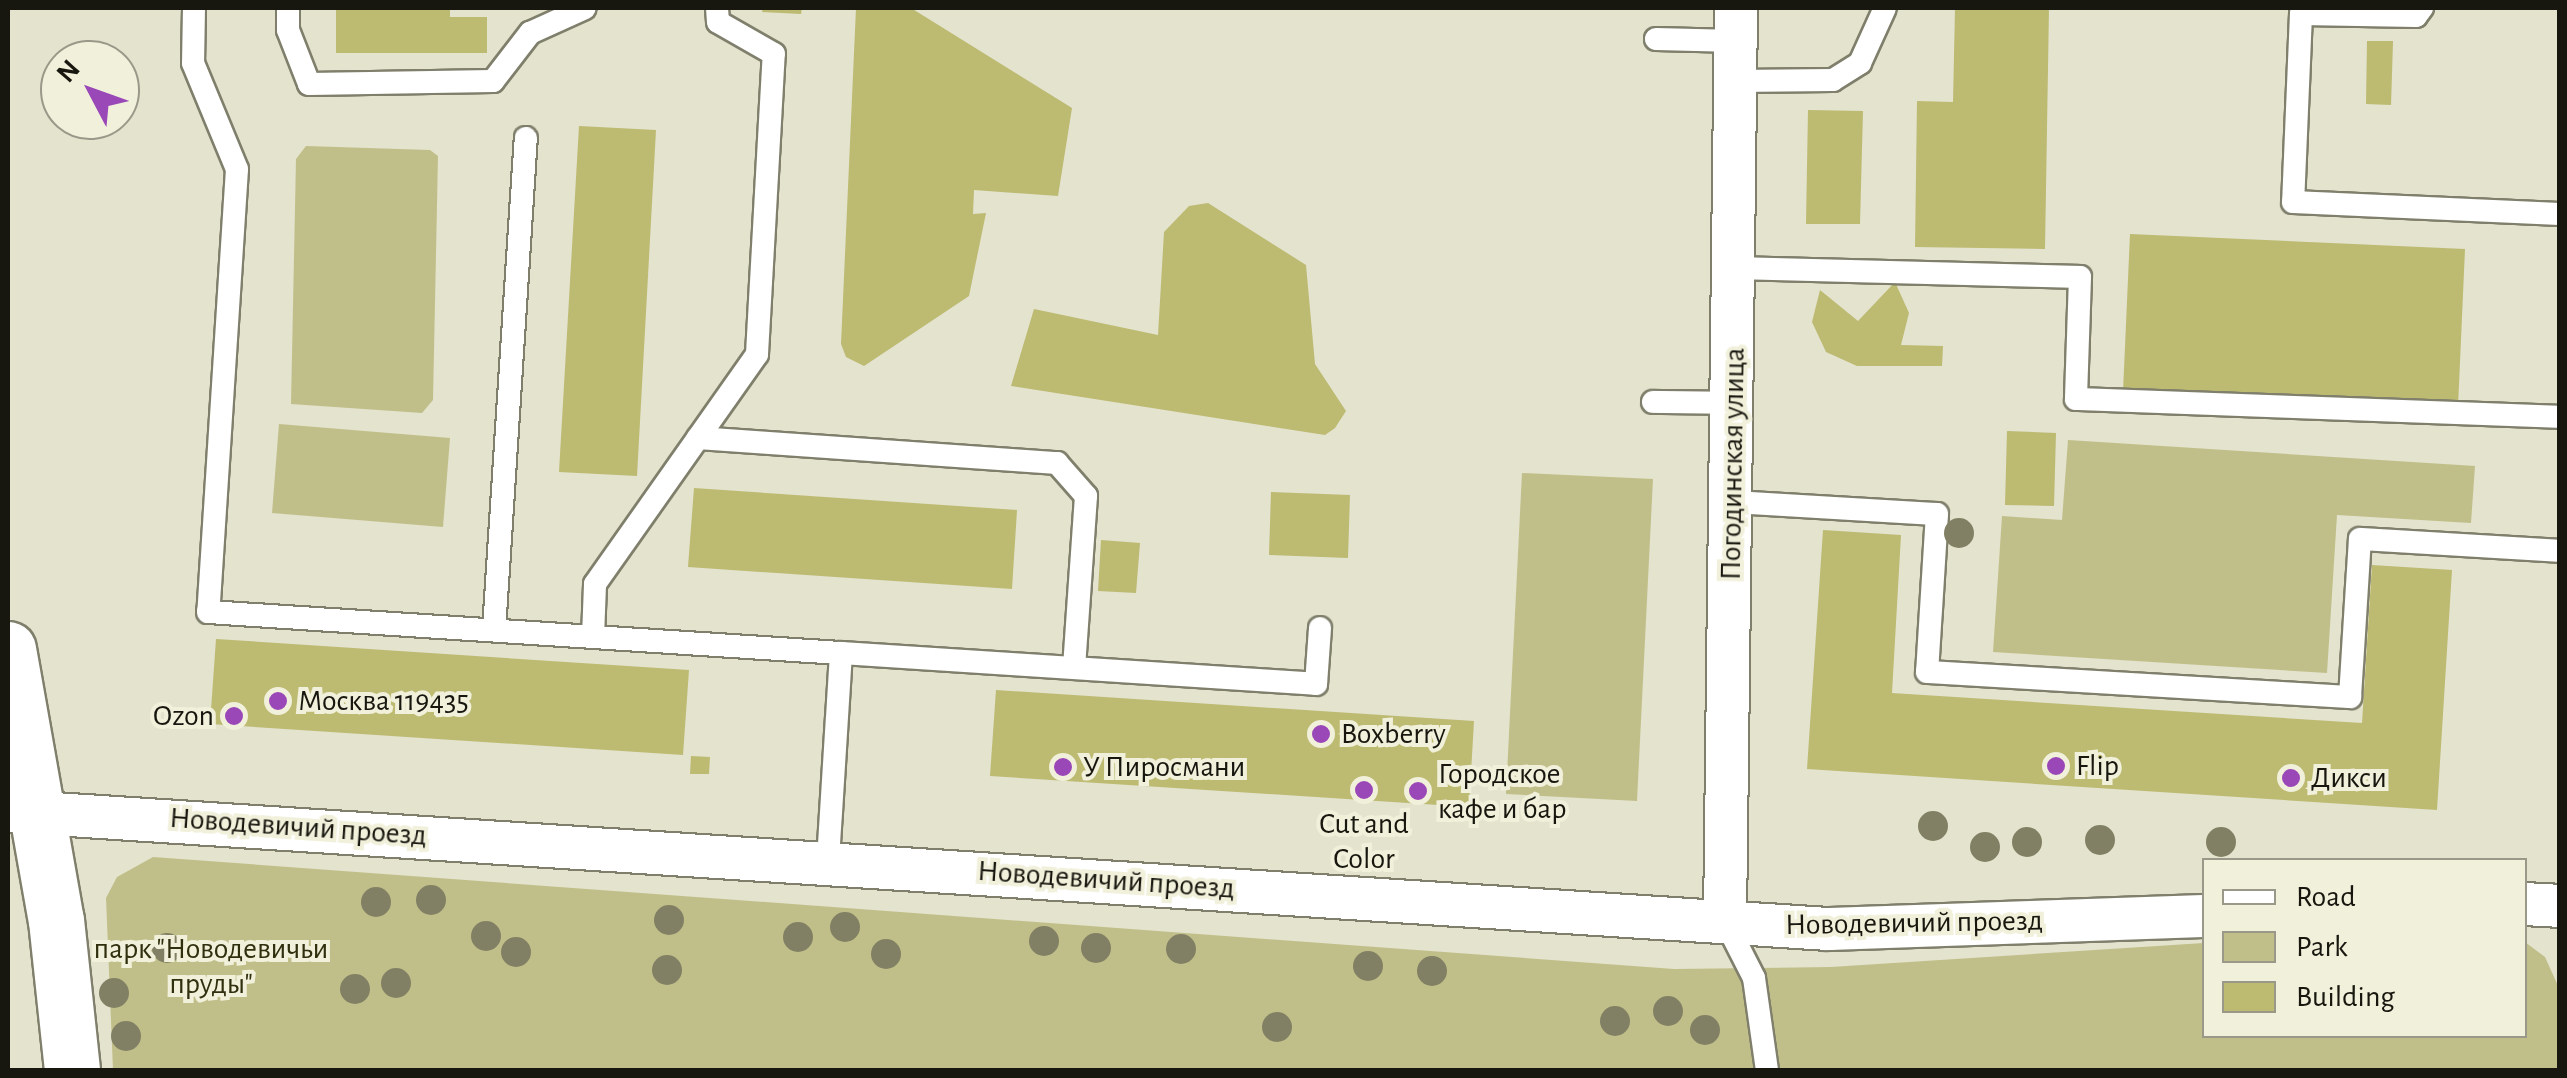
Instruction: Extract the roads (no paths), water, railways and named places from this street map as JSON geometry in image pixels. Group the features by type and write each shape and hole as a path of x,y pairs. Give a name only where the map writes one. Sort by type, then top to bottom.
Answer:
{"main road":[{"path":"8,649 22,812 72,1070"}],"street":[{"name":"Погодинская улица","path":"1725,920 1736,43"},
{"name":"Новодевичий проезд","path":"22,812 828,860 1830,929 2202,916"},
{"path":"2527,904 2560,906"}],"lane":[{"path":"194,8 193,63 238,169 208,612 1316,684 1320,628"},
{"path":"288,8 288,30 310,84 493,82 530,34 585,8"},
{"path":"593,637 594,584 757,354 774,54 718,22 717,8"},
{"path":"1656,39 1736,43 1832,80 1860,63 1885,8"},
{"path":"2422,8 2416,16 2294,11 2293,202 2560,214"},
{"path":"494,630 526,138"},
{"path":"1736,268 2080,277 2076,399 2560,416"},
{"path":"1653,402 1733,403"},
{"path":"698,438 1057,462 1086,496 1074,668"},
{"path":"1732,502 1936,514 1927,672 2350,697 2360,539 2560,551"},
{"path":"828,860 841,653"},
{"path":"1725,920 1754,978 1767,1070"}],"place":[{"name":"Москва 119435","path":"278,701"},
{"name":"Ozon","path":"234,716"},
{"name":"Boxberry","path":"1321,734"},
{"name":"Flip","path":"2056,766"},
{"name":"У Пиросмани","path":"1063,767"},
{"name":"Дикси","path":"2291,778"},
{"name":"Cut and Color","path":"1364,790"},
{"name":"Городское кафе и бар","path":"1418,791"}],"park label":[{"name":"парк \"Новодевичьи пруды\"","path":"211,966"}]}
